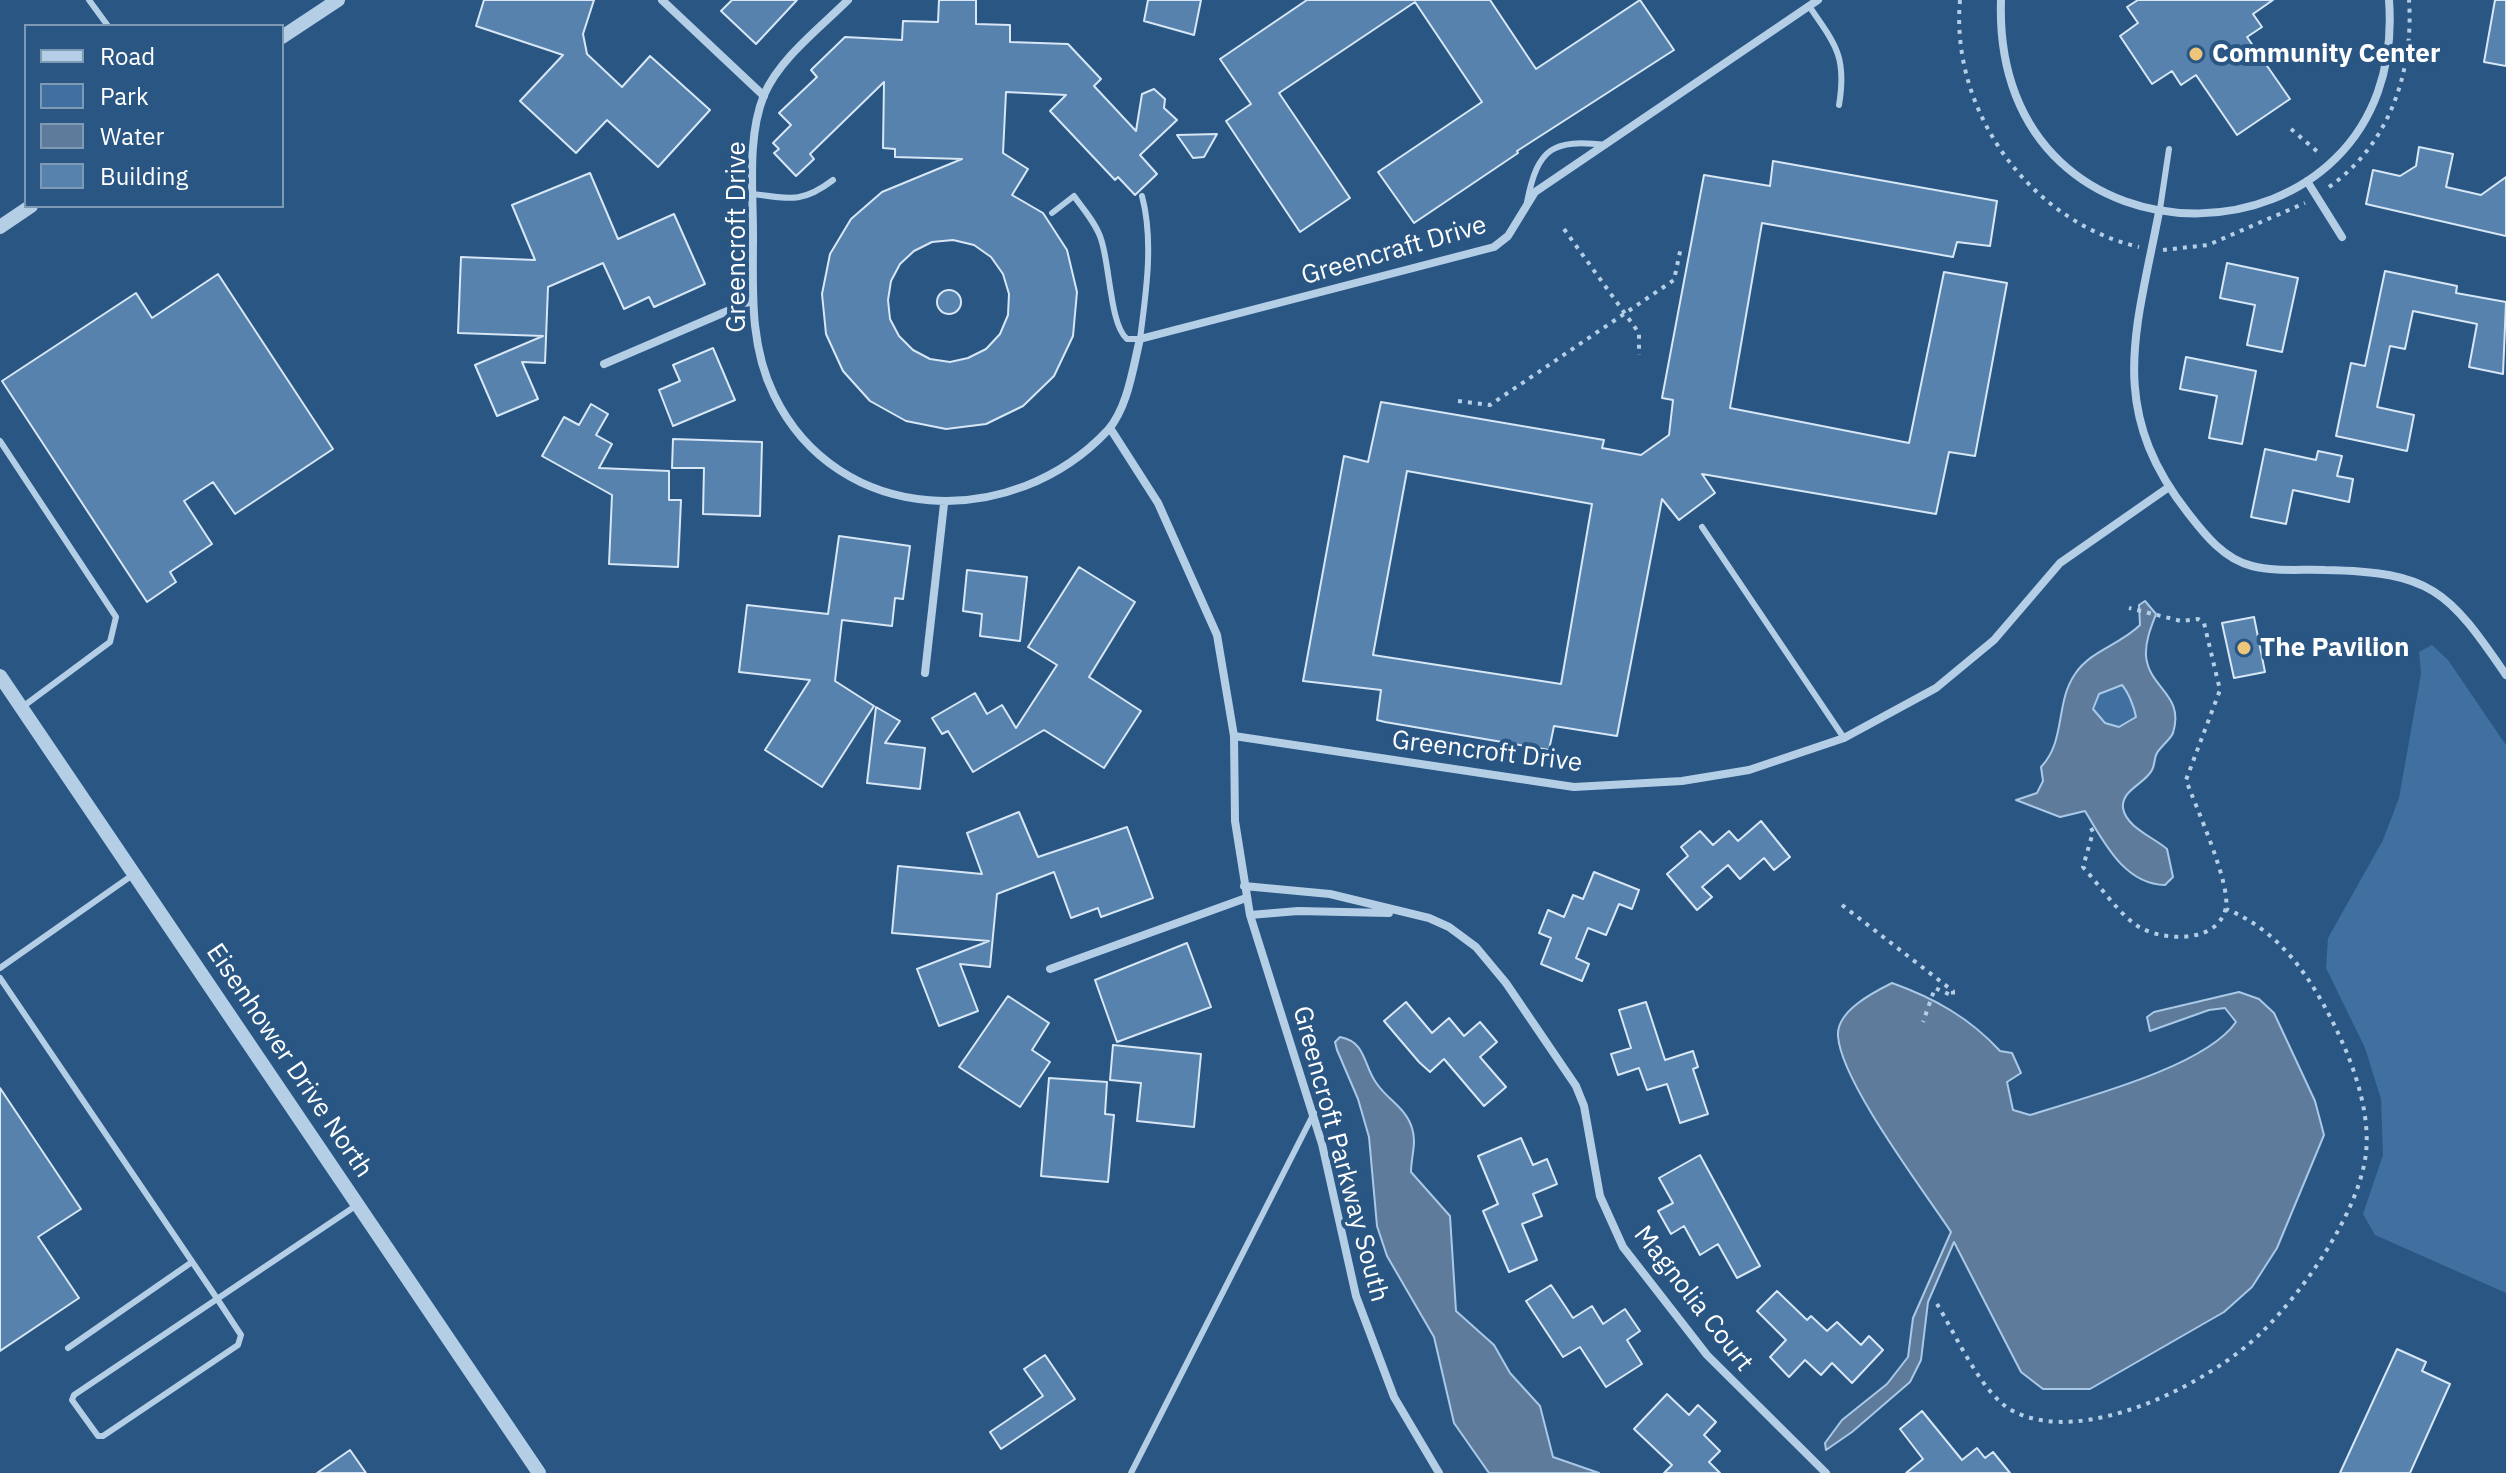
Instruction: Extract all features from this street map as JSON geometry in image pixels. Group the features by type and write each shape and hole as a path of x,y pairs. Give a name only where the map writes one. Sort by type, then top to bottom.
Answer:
{"street":[{"path":"284,36 338,0"},
{"path":"662,0 764,96"},
{"name":"Greencroft Drive","path":"848,0 786,64 764,96 755,134 755,341 764,372 788,420 809,444 861,481 892,494 944,504 1001,494 1029,483 1083,451 1110,428 1129,386 1140,339"},
{"name":"Greencraft Drive","path":"1140,339 1494,247 1508,236 1535,192 1818,0"},
{"path":"2001,0 2003,56 2012,86 2042,141 2063,163 2108,195 2159,212 2198,216 2236,212 2273,200 2307,181 2353,137 2373,103 2386,65 2391,26 2389,0"},
{"path":"2307,181 2342,237"},
{"path":"0,227 28,208"},
{"path":"2159,212 2132,374 2141,431 2169,487 2203,533 2236,560 2266,569 2387,573 2434,588 2465,617 2506,675"},
{"path":"604,364 753,300"},
{"path":"1110,428 1158,503 1202,596 1217,635 1234,736"},
{"name":"Greencroft Drive","path":"1234,736 1574,787 1682,781 1749,770 1844,738 1936,688 1966,667 1994,640 2060,563 2169,487"},
{"path":"925,673 944,504"},
{"name":"Eisenhower Drive North","path":"0,676 539,1473"},
{"name":"Greencroft Parkway South","path":"1234,736 1235,821 1250,915 1314,1113 1332,1180 1356,1296 1370,1338 1394,1397 1439,1473"},
{"name":"Magnolia Court","path":"1244,886 1330,894 1402,914"},
{"path":"1050,969 1246,898"},
{"name":"Magnolia Court","path":"1250,915 1298,911 1402,914 1429,918 1460,934 1476,947 1506,983 1576,1086 1584,1106 1600,1196 1623,1247 1707,1355 1825,1472"}],"lane":[{"path":"89,0 107,24"},
{"path":"1809,6 1830,36 1840,59 1844,74 1839,105"},
{"path":"1526,204 1535,171 1552,148 1577,141 1606,145"},
{"path":"2159,212 2169,149"},
{"path":"753,194 801,199 813,195 833,180"},
{"path":"1052,213 1074,196 1099,234 1110,268 1114,321 1127,339 1140,339 1147,249 1147,213 1142,196"},
{"path":"0,441 116,617 110,642 21,708"},
{"path":"1702,527 1844,738"},
{"path":"0,968 134,874"},
{"path":"0,978 216,1297 241,1335 238,1345 98,1436 72,1400 74,1395 216,1297 357,1205"},
{"path":"1131,1473 1314,1113"},
{"path":"68,1348 192,1262"}],"path":[{"path":"1564,229 1639,333 1639,355"},
{"path":"1458,401 1490,405 1674,280 1681,247"},
{"path":"2091,828 2083,867 2134,924 2157,932 2202,936 2216,925 2226,909 2225,889 2186,780 2220,690 2204,623 2198,619 2181,621 2129,608"},
{"path":"1842,905 1953,991 1953,996 1935,988 1923,1022"},
{"path":"1937,1304 1992,1393 2002,1403 2024,1416 2051,1422 2082,1421 2145,1404 2229,1359 2268,1326 2310,1273 2358,1186 2366,1152 2364,1118 2354,1074 2337,1030 2317,994 2274,937 2255,922 2226,909"}],"green space":[{"path":"2432,645 2448,660 2506,745 2506,1293 2375,1235 2363,1214 2383,1155 2381,1099 2365,1048 2326,968 2328,938 2383,840 2399,798 2421,674 2419,652"},
{"path":"2122,684 2136,717 2119,727 2105,723 2093,709 2099,694"}],"water":[{"path":"2145,601 2156,614 2147,640 2146,656 2153,676 2171,700 2175,720 2173,733 2157,753 2152,770 2126,796 2123,808 2129,821 2167,849 2173,877 2165,885 2151,883 2127,869 2108,848 2085,811 2060,817 2016,800 2037,793 2043,781 2041,767 2054,746 2065,697 2075,674 2089,659 2140,625 2139,605","holes":["2122,685 2136,717 2119,727 2105,723 2093,709 2099,694"]},
{"path":"1892,983 1950,1010 2000,1051 2012,1053 2021,1073 2007,1082 2013,1110 2030,1115 2171,1067 2220,1038 2236,1022 2225,1008 2209,1010 2150,1031 2147,1017 2154,1012 2239,992 2259,999 2274,1013 2315,1101 2324,1135 2277,1248 2252,1287 2224,1312 2090,1389 2043,1389 2021,1372 1954,1242 1928,1302 1921,1360 1910,1382 1826,1450 1825,1443 1842,1420 1887,1384 1908,1357 1913,1318 1951,1232 1868,1107 1853,1080 1838,1036 1839,1027 1849,1011"},
{"path":"1340,1037 1360,1049 1372,1077 1406,1115 1414,1139 1411,1172 1450,1216 1456,1311 1494,1345 1510,1373 1540,1406 1553,1457 1599,1473 1489,1473 1454,1423 1434,1337 1387,1256 1377,1226 1369,1137 1358,1099 1337,1050 1335,1042"}],"building":[{"path":"484,0 594,0 583,34 587,54 622,87 650,56 710,110 658,167 607,120 576,153 520,101 563,55 476,26"},
{"path":"732,0 797,0 756,44 721,11"},
{"path":"939,0 976,0 976,24 1010,25 1010,42 1068,44 1101,79 1094,86 1136,131 1142,94 1154,89 1165,99 1164,108 1177,120 1140,155 1157,174 1135,195 1118,177 1115,180 1050,111 1066,95 1006,92 1003,153 1028,169 1012,195 1043,213 1067,250 1077,292 1073,336 1054,376 1023,406 986,424 946,429 906,421 870,401 843,371 826,334 822,294 830,254 851,219 882,192 962,159 895,157 895,149 883,148 884,82 810,154 814,159 796,176 774,153 779,149 773,143 791,125 779,113 817,77 811,70 845,37 902,40 903,21 938,22","holes":["953,240 974,245 991,257 1003,274 1009,294 1008,315 1000,334 986,349 950,362 930,359 913,350 899,336 890,319 888,300 891,281 900,264 914,251 932,242"]},
{"path":"1148,0 1201,0 1194,35 1144,21"},
{"path":"1307,0 1490,0 1536,69 1640,0 1674,50 1517,151 1414,223 1378,172 1482,102 1415,2 1279,93 1350,198 1300,232 1226,121 1251,104 1220,59"},
{"name":"Community Center","path":"2138,0 2273,0 2253,14 2262,27 2247,37 2290,99 2237,135 2196,75 2181,85 2172,71 2152,84 2120,36 2138,23 2127,7"},
{"path":"2495,0 2506,0 2506,66 2484,62"},
{"path":"1217,134 1204,157 1193,158 1177,135"},
{"path":"2419,147 2453,154 2446,187 2481,195 2506,177 2506,236 2366,204 2373,170 2400,176 2416,166"},
{"path":"1773,161 1997,201 1990,246 1957,242 1953,257 1762,223 1730,408 1909,443 1944,272 2007,283 1975,456 1949,452 1936,514 1702,474 1715,493 1679,520 1662,499 1617,736 1554,726 1549,750 1385,722 1377,720 1381,690 1303,681 1344,456 1368,462 1381,402 1604,440 1602,448 1641,455 1669,435 1673,400 1662,398 1704,175 1770,186","holes":["1407,471 1592,504 1561,684 1373,655"]},
{"path":"590,173 618,239 674,214 705,284 654,307 649,297 624,309 603,263 548,287 545,363 522,362 538,399 497,416 475,365 543,336 458,333 461,257 535,260 512,205"},
{"path":"2227,263 2298,278 2282,352 2247,345 2255,305 2220,298"},
{"path":"2385,271 2457,286 2456,293 2506,302 2503,374 2469,367 2477,324 2413,311 2405,349 2390,346 2377,407 2414,415 2407,451 2336,436 2351,363 2365,366"},
{"path":"218,274 333,449 235,514 213,482 184,501 212,544 170,572 176,582 147,602 2,381 136,293 152,318"},
{"path":"949,290 958,293 961,302 958,311 949,314 940,311 937,302 940,293"},
{"path":"713,348 735,400 673,426 659,390 680,381 673,365"},
{"path":"2186,357 2256,371 2242,444 2209,438 2217,396 2180,389"},
{"path":"591,404 608,414 596,435 612,444 599,468 669,471 669,500 681,500 678,567 609,564 612,495 542,456 564,417 579,425"},
{"path":"673,439 762,442 760,516 703,514 704,468 672,468"},
{"path":"2265,449 2316,460 2318,451 2342,456 2337,476 2353,479 2349,502 2293,490 2286,524 2251,517"},
{"path":"839,536 910,546 903,599 895,598 892,626 842,620 835,681 874,706 822,787 765,750 810,680 739,672 747,605 828,614"},
{"path":"1079,567 1135,602 1089,677 1141,711 1104,768 1044,730 973,772 948,731 942,734 932,718 975,693 987,714 1002,705 1016,728 1057,665 1028,647"},
{"path":"967,570 1027,577 1020,641 980,636 982,614 963,611"},
{"name":"The Pavilion","path":"2254,617 2265,672 2234,678 2222,623"},
{"path":"876,707 900,721 885,743 925,748 920,789 867,783"},
{"path":"1019,812 1038,857 1127,827 1153,898 1101,917 1098,908 1071,918 1054,872 997,894 990,967 960,964 978,1011 939,1026 917,969 989,941 892,933 898,866 982,874 967,833"},
{"path":"1761,821 1790,857 1774,870 1764,858 1740,879 1728,865 1702,887 1712,897 1697,910 1667,874 1688,856 1681,847 1700,831 1713,845 1729,831 1738,841"},
{"path":"1594,872 1639,890 1632,909 1619,904 1606,935 1588,928 1576,958 1589,964 1582,981 1541,964 1551,938 1539,933 1548,910 1564,917 1573,895 1583,899"},
{"path":"1187,943 1211,1007 1117,1042 1095,980"},
{"path":"1008,996 1049,1023 1032,1050 1050,1062 1020,1107 959,1067"},
{"path":"1406,1002 1432,1033 1449,1018 1464,1036 1480,1022 1497,1042 1480,1057 1506,1087 1484,1106 1444,1059 1430,1072 1384,1021"},
{"path":"1646,1002 1665,1060 1693,1051 1698,1067 1693,1069 1708,1114 1680,1123 1667,1084 1647,1090 1639,1068 1618,1075 1611,1054 1631,1048 1619,1010"},
{"path":"1113,1045 1201,1054 1194,1127 1137,1121 1141,1083 1110,1080"},
{"path":"1049,1078 1107,1082 1105,1114 1114,1115 1108,1182 1041,1176"},
{"path":"0,1088 81,1209 38,1237 79,1298 0,1351"},
{"path":"1521,1138 1533,1165 1547,1159 1557,1184 1533,1194 1542,1216 1522,1224 1537,1260 1509,1272 1483,1211 1498,1204 1478,1156"},
{"path":"1700,1155 1760,1266 1737,1278 1718,1244 1700,1255 1684,1226 1671,1234 1658,1211 1673,1203 1659,1178"},
{"path":"1551,1285 1573,1318 1592,1306 1603,1324 1625,1309 1640,1331 1627,1340 1642,1364 1606,1387 1580,1347 1563,1357 1526,1301"},
{"path":"1777,1291 1807,1320 1811,1316 1827,1331 1837,1322 1861,1345 1869,1336 1883,1350 1852,1383 1832,1363 1821,1375 1805,1360 1789,1377 1770,1357 1786,1340 1757,1311"},
{"path":"2397,1349 2426,1362 2422,1371 2450,1384 2410,1473 2340,1473"},
{"path":"1045,1355 1075,1399 1001,1449 990,1432 1043,1396 1024,1369"},
{"path":"1667,1394 1689,1415 1698,1405 1716,1422 1704,1435 1720,1451 1709,1462 1720,1473 1664,1473 1672,1465 1634,1429"},
{"path":"1922,1411 1962,1460 1977,1448 1985,1458 1993,1452 2010,1473 1906,1473 1923,1459 1900,1429"},
{"path":"350,1450 366,1473 317,1473"}],"place":[{"name":"Community Center","path":"2196,54"},
{"name":"The Pavilion","path":"2244,648"}]}
